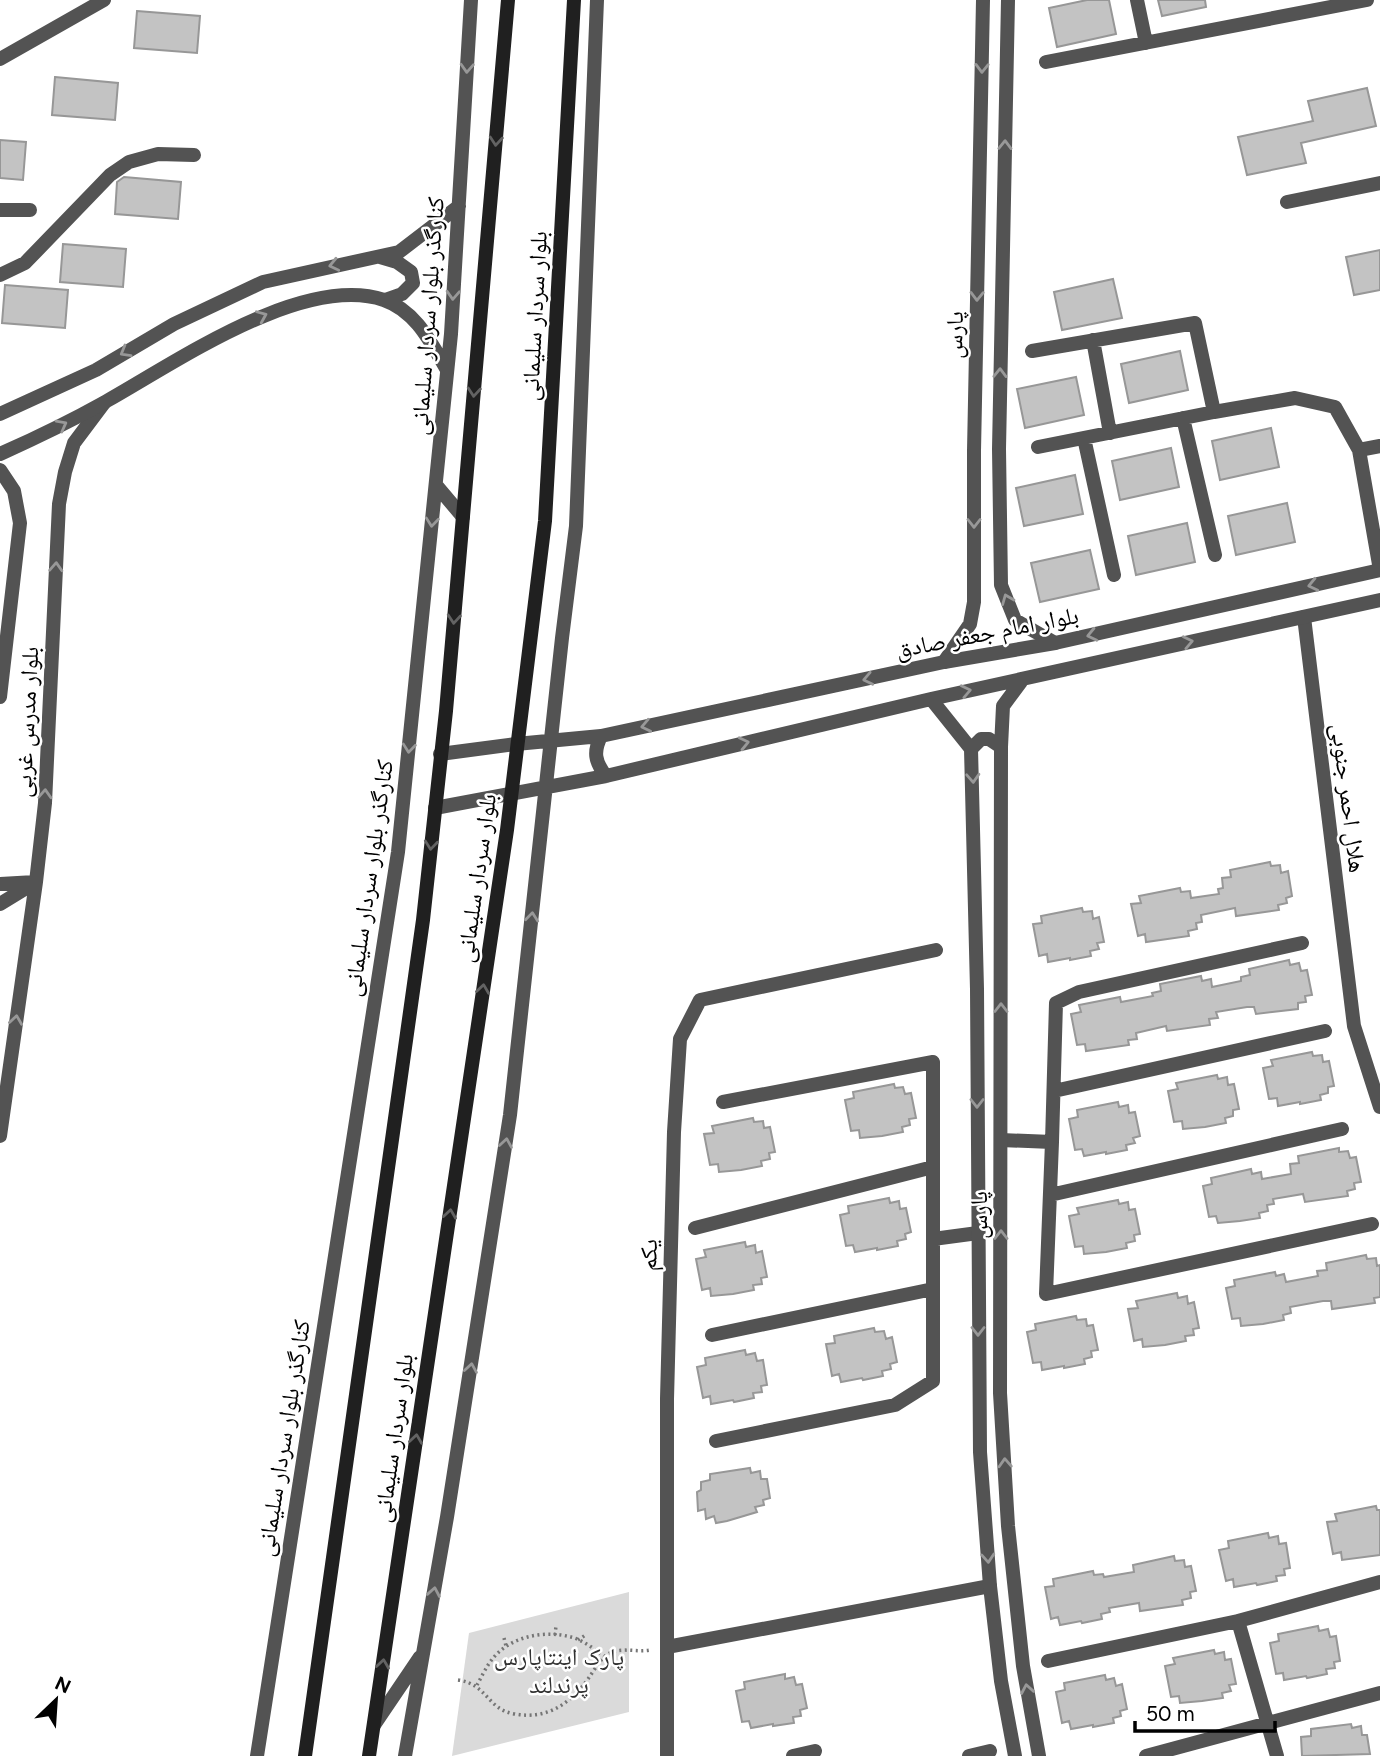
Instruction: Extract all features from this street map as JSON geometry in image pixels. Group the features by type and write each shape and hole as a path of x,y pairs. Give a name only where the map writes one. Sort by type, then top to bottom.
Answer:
{"main road":[{"name":"بلوار سردار سلیمانی","path":"305,1756 423,919 463,517 508,0"},
{"name":"بلوار سردار سلیمانی","path":"369,1756 511,793 545,521 574,0"}],"street":[{"path":"0,59 104,0"},
{"name":"کنارگذر بلوار سردار سلیمانی","path":"257,1756 398,852 447,370 471,0"},
{"path":"405,1756 447,1517 510,1115 576,526 597,0"},
{"name":"پارس","path":"944,662 971,624 974,602 974,437 984,0"},
{"name":"پارس","path":"1008,0 999,449 1001,584 1016,620 1055,643"},
{"path":"1137,0 1146,43"},
{"path":"1046,62 1367,0"},
{"path":"0,275 25,263 110,175 129,162 158,154 194,155"},
{"path":"1287,202 1380,183"},
{"path":"0,414 96,370 174,324 263,282 399,251 459,206"},
{"path":"0,210 30,210"},
{"path":"374,256 397,262 411,272 413,284 401,294 385,300"},
{"path":"0,454 104,403 262,315 301,303 346,295 385,300 418,322 447,370"},
{"path":"1032,351 1195,323 1214,412"},
{"path":"1093,340 1110,433"},
{"path":"1038,447 1295,398 1335,407 1359,450 1380,570"},
{"name":"بلوار مدرس غربی","path":"0,1136 45,803 59,504 74,443 104,403"},
{"path":"1183,418 1215,555"},
{"path":"1084,438 1114,575"},
{"path":"1359,450 1380,446"},
{"name":"بلوار مدرس غربی","path":"0,470 14,491 20,523 0,696"},
{"path":"436,485 463,517"},
{"name":"بلوار امام جعفر صادق","path":"440,754 601,736 944,662 1055,643 1380,570"},
{"name":"بلوار امام جعفر صادق","path":"435,808 607,776 931,699 1380,600"},
{"name":"هلال احمر جنوبی","path":"1304,617 1354,1026 1380,1107"},
{"name":"پارس","path":"1023,679 1003,706 1001,747 1000,1393 1008,1526 1023,1666 1039,1756"},
{"path":"931,699 971,749 981,739 989,738 1001,747"},
{"path":"601,736 595,748 597,764 607,776"},
{"name":"پارس","path":"971,749 977,989 980,1452 990,1586 1001,1681 1015,1756"},
{"path":"0,884 36,882"},
{"path":"0,904 36,882"},
{"path":"1302,943 1079,992 1056,1003 1046,1294 1372,1224"},
{"name":"یکم","path":"667,1756 667,1399 674,1146 680,1039 700,1000 936,950"},
{"path":"1054,1091 1325,1031"},
{"path":"716,1441 895,1405 933,1381 933,1062 723,1101"},
{"path":"1050,1195 1342,1129"},
{"path":"1001,1140 1052,1142"},
{"path":"695,1228 933,1167"},
{"path":"933,1240 978,1233"},
{"path":"712,1335 933,1289"},
{"path":"667,1647 1014,1582"},
{"path":"1048,1661 1238,1621 1380,1582"},
{"path":"1238,1621 1277,1756"},
{"path":"374,1726 424,1652"},
{"path":"1146,1756 1380,1693"},
{"path":"793,1756 814,1751"},
{"path":"969,1756 990,1751"}],"path":[{"path":"555,1636 556,1626"},
{"path":"543,1628 543,1634"},
{"path":"477,1685 492,1658 519,1639 543,1634 571,1637 604,1656"},
{"path":"578,1640 587,1634"},
{"path":"504,1638 506,1646"},
{"path":"458,1679 477,1685 501,1710 516,1715 550,1711 560,1709 579,1692 604,1656 621,1649 645,1651 667,1647"}],"green space":[{"name":"پارک اینتاپارس پرندلند","path":"629,1592 629,1712 452,1756 469,1633"}],"building":[{"path":"1087,0 1109,0 1116,34 1057,47 1049,8"},
{"path":"1158,0 1205,0 1206,7 1162,16"},
{"path":"137,11 200,16 197,53 134,48"},
{"path":"55,77 118,83 115,120 52,115"},
{"path":"1367,88 1376,126 1301,143 1306,163 1247,175 1238,137 1313,121 1308,101"},
{"path":"0,140 26,142 23,180 0,178"},
{"path":"124,177 181,182 178,219 115,214 117,182"},
{"path":"63,244 126,249 123,287 60,282"},
{"path":"1380,250 1380,290 1354,295 1346,257"},
{"path":"1113,279 1122,318 1062,330 1054,292"},
{"path":"5,285 68,290 65,328 2,323"},
{"path":"1180,351 1188,390 1129,403 1121,364"},
{"path":"1076,377 1084,415 1025,428 1017,389"},
{"path":"1271,428 1279,467 1220,480 1212,441"},
{"path":"1171,448 1179,487 1120,500 1112,461"},
{"path":"1075,475 1083,514 1024,526 1016,488"},
{"path":"1287,503 1295,542 1236,555 1228,516"},
{"path":"1187,523 1195,562 1136,575 1128,536"},
{"path":"1090,550 1099,589 1040,602 1031,563"},
{"path":"1270,862 1271,866 1280,865 1281,873 1288,871 1292,896 1286,898 1287,903 1278,905 1279,910 1236,916 1235,908 1201,915 1202,922 1196,923 1197,929 1188,931 1189,936 1146,942 1145,934 1138,936 1131,904 1141,903 1139,896 1180,888 1181,892 1190,891 1191,898 1219,894 1218,889 1223,888 1222,878 1231,877 1230,870"},
{"path":"1082,908 1083,912 1092,911 1093,919 1099,917 1104,942 1097,943 1099,949 1090,951 1091,956 1070,960 1048,962 1047,954 1039,956 1033,924 1042,923 1041,916"},
{"path":"1289,960 1290,965 1299,963 1301,971 1307,970 1312,995 1305,996 1306,1002 1298,1003 1298,1009 1256,1014 1254,1007 1247,1007 1216,1012 1218,1018 1209,1019 1210,1025 1167,1031 1166,1026 1136,1033 1137,1039 1128,1040 1129,1045 1086,1051 1085,1044 1077,1045 1071,1014 1081,1012 1079,1005 1120,997 1121,1002 1153,996 1152,993 1161,991 1160,984 1201,976 1202,981 1211,979 1212,987 1241,981 1241,977 1250,975 1249,969"},
{"path":"1312,1052 1313,1056 1322,1055 1323,1062 1329,1061 1334,1086 1328,1087 1328,1093 1320,1095 1321,1100 1278,1106 1277,1098 1269,1099 1263,1068 1273,1066 1271,1060"},
{"path":"1217,1075 1218,1079 1227,1077 1228,1085 1234,1084 1239,1109 1233,1110 1233,1116 1225,1118 1226,1123 1183,1129 1182,1121 1174,1122 1168,1091 1178,1089 1176,1083"},
{"path":"894,1084 895,1088 903,1087 905,1094 911,1093 916,1118 909,1119 910,1125 902,1127 903,1132 860,1138 859,1130 851,1131 845,1100 854,1098 853,1092"},
{"path":"1118,1102 1119,1107 1128,1105 1129,1113 1135,1112 1140,1136 1133,1138 1135,1143 1126,1145 1127,1150 1106,1154 1084,1156 1082,1149 1075,1150 1069,1119 1078,1117 1077,1110"},
{"path":"753,1118 754,1122 763,1121 764,1128 770,1127 775,1152 769,1153 770,1159 761,1161 762,1166 719,1172 718,1164 710,1165 704,1134 714,1133 712,1126"},
{"path":"1339,1148 1339,1152 1348,1151 1350,1158 1356,1157 1361,1182 1354,1183 1355,1189 1347,1191 1348,1196 1305,1202 1303,1194 1273,1199 1274,1204 1267,1205 1268,1211 1259,1213 1260,1218 1218,1223 1216,1216 1209,1217 1203,1186 1212,1184 1211,1178 1251,1169 1252,1174 1261,1172 1262,1179 1291,1174 1290,1164 1299,1163 1298,1156"},
{"path":"889,1198 890,1203 899,1201 900,1209 906,1208 911,1232 905,1234 906,1239 897,1241 898,1246 877,1250 855,1252 853,1245 846,1246 840,1215 849,1213 848,1206"},
{"path":"1118,1200 1119,1204 1128,1202 1129,1210 1135,1209 1140,1234 1134,1235 1135,1241 1126,1243 1127,1248 1084,1254 1083,1246 1075,1247 1069,1216 1079,1214 1077,1208"},
{"path":"745,1242 746,1247 755,1245 756,1253 762,1251 767,1277 761,1278 762,1284 753,1285 754,1290 733,1294 711,1296 710,1288 702,1290 696,1259 706,1257 704,1250"},
{"path":"1366,1255 1367,1259 1376,1258 1377,1266 1380,1265 1380,1297 1374,1298 1375,1303 1332,1309 1331,1301 1323,1301 1290,1307 1291,1313 1283,1315 1284,1320 1263,1324 1241,1326 1240,1318 1232,1319 1226,1288 1235,1286 1234,1280 1275,1272 1276,1276 1284,1274 1286,1282 1318,1276 1317,1271 1327,1270 1326,1263"},
{"path":"1177,1293 1178,1298 1187,1296 1188,1304 1194,1302 1199,1328 1193,1329 1194,1335 1185,1336 1186,1341 1165,1345 1143,1347 1142,1339 1134,1341 1128,1309 1138,1308 1136,1301"},
{"path":"1076,1316 1077,1320 1086,1319 1087,1326 1093,1325 1098,1350 1091,1351 1092,1357 1084,1359 1085,1364 1042,1370 1041,1362 1033,1363 1027,1332 1036,1330 1035,1324"},
{"path":"874,1328 875,1332 884,1331 886,1339 892,1337 897,1362 890,1364 891,1369 882,1371 883,1376 863,1380 841,1382 839,1374 832,1376 826,1344 835,1343 834,1336"},
{"path":"745,1350 746,1355 755,1353 757,1361 763,1360 767,1385 761,1386 762,1392 753,1393 754,1398 711,1404 710,1396 703,1398 697,1367 706,1365 705,1358"},
{"path":"750,1468 751,1473 760,1471 761,1479 767,1479 770,1498 763,1500 764,1505 755,1507 757,1512 716,1523 714,1516 706,1519 705,1509 698,1511 697,1492 701,1490 701,1482 710,1480 710,1474"},
{"path":"1376,1506 1377,1510 1380,1510 1380,1555 1342,1560 1341,1552 1333,1554 1327,1522 1337,1521 1335,1514"},
{"path":"1268,1533 1269,1538 1278,1536 1279,1544 1286,1543 1290,1568 1284,1569 1285,1575 1276,1576 1277,1581 1234,1587 1233,1579 1226,1581 1219,1550 1229,1548 1228,1541"},
{"path":"1174,1556 1175,1561 1184,1560 1185,1567 1191,1566 1196,1591 1190,1592 1191,1598 1182,1600 1183,1605 1140,1611 1139,1603 1109,1608 1110,1612 1101,1614 1102,1619 1082,1623 1060,1625 1058,1617 1051,1619 1045,1587 1054,1586 1053,1579 1093,1571 1094,1575 1103,1574 1104,1577 1134,1572 1133,1565"},
{"path":"1318,1626 1319,1631 1328,1629 1330,1637 1336,1636 1340,1661 1334,1662 1335,1668 1326,1669 1327,1674 1284,1680 1283,1673 1276,1674 1270,1643 1279,1641 1278,1634"},
{"path":"1214,1650 1215,1654 1224,1652 1225,1660 1231,1659 1236,1684 1229,1685 1231,1691 1222,1693 1223,1698 1202,1701 1180,1703 1179,1696 1171,1697 1165,1666 1175,1664 1173,1658"},
{"path":"785,1674 785,1679 794,1677 796,1685 802,1684 807,1708 800,1710 801,1716 793,1717 794,1723 773,1726 751,1728 749,1721 742,1722 736,1691 745,1689 744,1682"},
{"path":"1105,1675 1106,1680 1114,1678 1116,1686 1122,1684 1127,1709 1120,1711 1121,1716 1113,1718 1114,1723 1093,1727 1071,1729 1069,1721 1062,1723 1056,1692 1065,1690 1064,1683"},
{"path":"1351,1724 1352,1728 1361,1726 1362,1735 1367,1735 1370,1754 1302,1756 1301,1737 1311,1736 1311,1729"}]}
